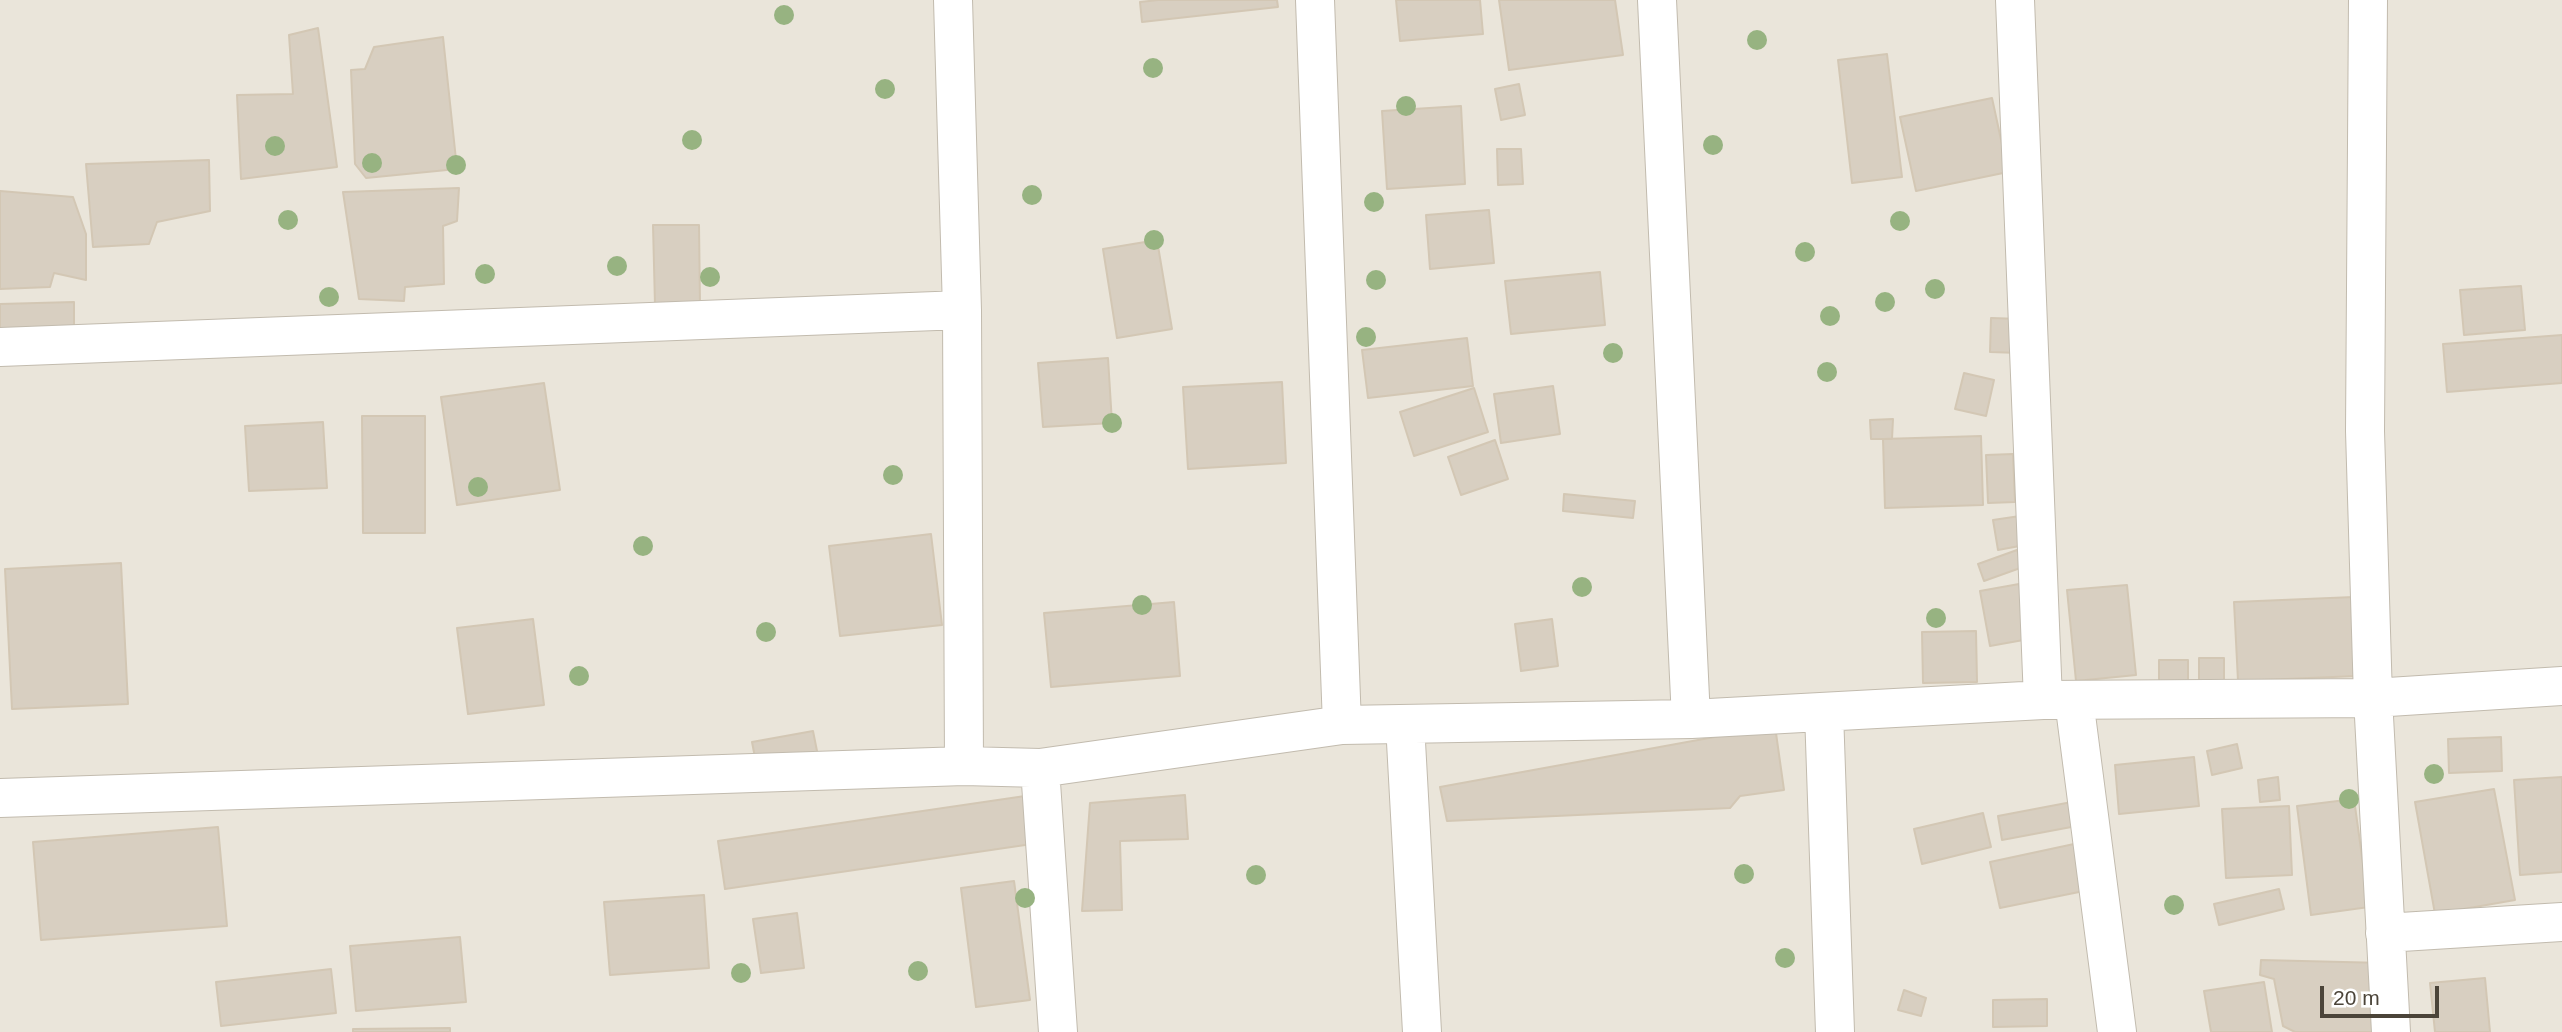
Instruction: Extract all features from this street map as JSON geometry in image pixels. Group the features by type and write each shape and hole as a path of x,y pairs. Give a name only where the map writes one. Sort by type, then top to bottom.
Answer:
{"street":[{"path":"953,0 962,310 964,766"},
{"path":"1315,0 1342,725"},
{"path":"1657,0 1691,719"},
{"path":"2015,0 2059,700 2117,1032"},
{"path":"2368,0 2365,431 2373,698 2390,1032"},
{"path":"0,347 962,310"},
{"path":"0,798 964,766 1040,768 1342,725 1691,719 2059,700 2373,698 2562,687"},
{"path":"1824,712 1835,1032"},
{"path":"1405,724 1422,1032"},
{"path":"1040,768 1058,1032"},
{"path":"2385,933 2562,922"}],"shaded area":[{"path":"0,0 2562,0 2562,1032 0,1032"}],"building":[{"path":"1277,0 1278,7 1142,22 1140,2"},
{"path":"1396,0 1480,0 1483,34 1400,41"},
{"path":"1499,0 1615,0 1623,55 1509,70"},
{"path":"318,28 337,167 241,179 237,95 293,94 289,35"},
{"path":"443,37 457,169 366,178 355,164 351,70 365,69 374,47"},
{"path":"1887,54 1902,177 1852,183 1838,60"},
{"path":"1519,84 1525,115 1501,120 1495,89"},
{"path":"1992,98 2008,172 1916,191 1900,117"},
{"path":"1461,106 1465,184 1387,189 1382,111"},
{"path":"1497,149 1521,149 1523,184 1498,185"},
{"path":"209,160 210,211 157,222 149,244 93,247 86,164"},
{"path":"459,188 457,221 443,226 444,284 405,287 404,301 359,299 343,192"},
{"path":"0,191 73,197 86,234 86,280 54,273 50,287 0,289"},
{"path":"1489,210 1494,263 1430,269 1426,215"},
{"path":"653,225 699,225 700,305 655,305"},
{"path":"1157,240 1172,329 1117,338 1103,249"},
{"path":"1600,272 1605,325 1511,334 1505,281"},
{"path":"2521,286 2525,330 2464,335 2460,290"},
{"path":"74,302 74,340 0,343 0,304"},
{"path":"1991,318 2021,319 2020,353 1990,352"},
{"path":"2562,335 2562,383 2447,392 2443,344"},
{"path":"1467,338 1473,386 1368,398 1362,350"},
{"path":"1108,358 1112,423 1043,427 1038,363"},
{"path":"1964,373 1994,380 1986,416 1955,409"},
{"path":"1282,382 1286,463 1188,469 1183,387"},
{"path":"544,383 560,490 457,505 441,397"},
{"path":"1553,386 1560,434 1501,443 1494,394"},
{"path":"1474,388 1488,432 1414,456 1400,412"},
{"path":"362,416 425,416 425,533 363,533"},
{"path":"1893,419 1892,439 1871,439 1870,420"},
{"path":"323,422 327,488 249,491 245,426"},
{"path":"1981,436 1983,505 1885,508 1883,439"},
{"path":"1495,440 1508,479 1461,495 1448,457"},
{"path":"2013,454 2015,502 1988,503 1986,455"},
{"path":"1564,494 1635,501 1633,518 1563,511"},
{"path":"2020,516 2025,545 1998,550 1993,520"},
{"path":"931,534 942,625 840,636 829,546"},
{"path":"2017,550 2023,567 1984,581 1978,564"},
{"path":"121,563 128,704 12,709 5,569"},
{"path":"2019,584 2029,639 1990,646 1980,591"},
{"path":"2127,585 2136,675 2076,681 2067,590"},
{"path":"2354,597 2357,676 2238,681 2234,602"},
{"path":"1174,602 1180,676 1051,687 1044,613"},
{"path":"533,619 544,705 468,714 457,628"},
{"path":"1552,619 1558,666 1521,671 1515,624"},
{"path":"1976,631 1977,682 1923,683 1922,632"},
{"path":"2199,658 2224,658 2224,687 2199,687"},
{"path":"2159,660 2188,660 2188,692 2159,692"},
{"path":"1775,726 1784,790 1740,796 1730,808 1447,821 1440,787"},
{"path":"813,731 819,761 758,773 752,742"},
{"path":"2501,737 2502,771 2449,773 2448,739"},
{"path":"2237,744 2242,768 2212,775 2207,751"},
{"path":"2194,757 2199,806 2119,814 2115,765"},
{"path":"2278,777 2280,800 2260,802 2258,780"},
{"path":"2562,777 2562,872 2520,875 2514,780"},
{"path":"2494,789 2515,900 2435,914 2415,802"},
{"path":"1185,795 1188,839 1120,841 1122,910 1082,911 1090,803"},
{"path":"1025,796 1032,844 725,889 718,841"},
{"path":"2354,799 2369,907 2311,915 2297,806"},
{"path":"2077,801 2082,825 2002,840 1998,816"},
{"path":"2289,806 2292,875 2226,878 2222,809"},
{"path":"1983,813 1991,847 1922,864 1914,829"},
{"path":"218,827 227,926 41,940 33,842"},
{"path":"2074,844 2084,891 2000,908 1990,862"},
{"path":"1014,881 1030,1000 976,1007 961,888"},
{"path":"2279,889 2284,909 2219,925 2214,904"},
{"path":"704,895 709,968 610,975 604,902"},
{"path":"797,913 804,968 761,973 753,919"},
{"path":"460,937 466,1002 356,1011 350,946"},
{"path":"2261,960 2384,963 2383,1032 2295,1032 2283,1026 2274,979 2260,975"},
{"path":"331,969 336,1013 221,1026 216,982"},
{"path":"2485,978 2490,1032 2435,1032 2430,983"},
{"path":"2264,982 2272,1032 2211,1032 2204,991"},
{"path":"1904,990 1926,998 1921,1016 1898,1010"},
{"path":"2047,999 2047,1026 1993,1027 1993,1000"},
{"path":"450,1028 450,1032 353,1032 353,1029"}]}
